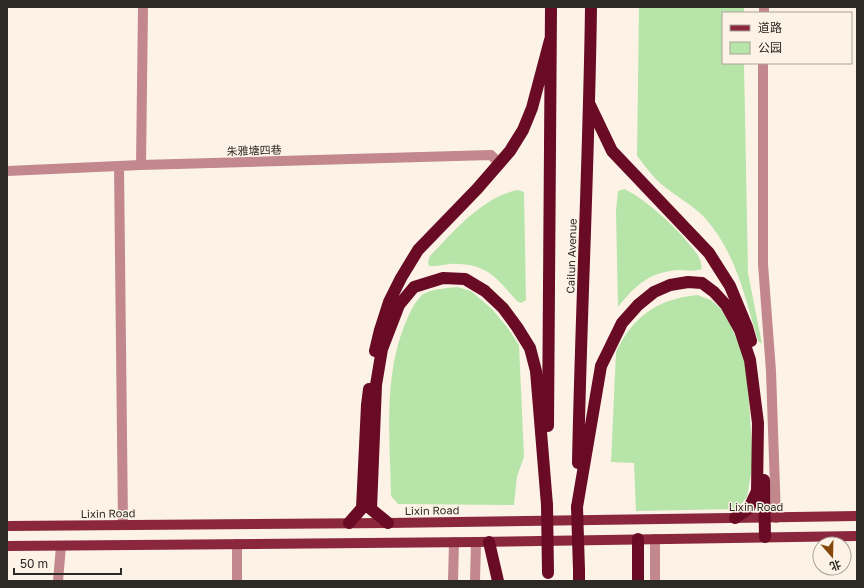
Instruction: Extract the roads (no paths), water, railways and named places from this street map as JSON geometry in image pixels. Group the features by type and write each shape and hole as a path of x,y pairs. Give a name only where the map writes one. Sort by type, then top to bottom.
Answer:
{"highway":[{"name":"Cailun Avenue","path":"548,505 551,7"},
{"name":"Cailun Avenue","path":"577,506 580,366 590,104 591,7"},
{"path":"349,522 362,508 367,405 372,363 388,302 418,250 510,151 523,130 532,108 550,40"},
{"path":"590,104 612,151 671,211 709,253 730,286 748,327 756,364 764,426 770,518 765,537"},
{"path":"388,523 371,509 376,385 382,349 399,305 414,287 442,278 465,279 485,291 503,308 530,348 536,370 548,505 548,577"},
{"path":"579,575 577,506 601,366 622,323 638,305 654,292 670,285 688,282 702,283 714,292 726,306 740,330 750,360 758,423 757,492 749,508 735,518"},
{"path":"638,539 638,581"},
{"path":"489,542 498,581"}],"main road":[{"name":"Lixin Road","path":"7,526 349,522 388,523 857,516"},
{"path":"7,546 489,542 857,536"}],"street":[{"path":"141,166 143,7"},
{"path":"763,64 763,264 771,371 770,518"},
{"name":"朱雅塘四巷","path":"7,171 119,166 491,155 499,163"},
{"path":"119,166 123,525"},
{"path":"655,539 655,581"},
{"path":"453,581 454,542"},
{"path":"475,581 476,542"},
{"path":"236,581 237,544"},
{"path":"58,581 61,546"}]}
